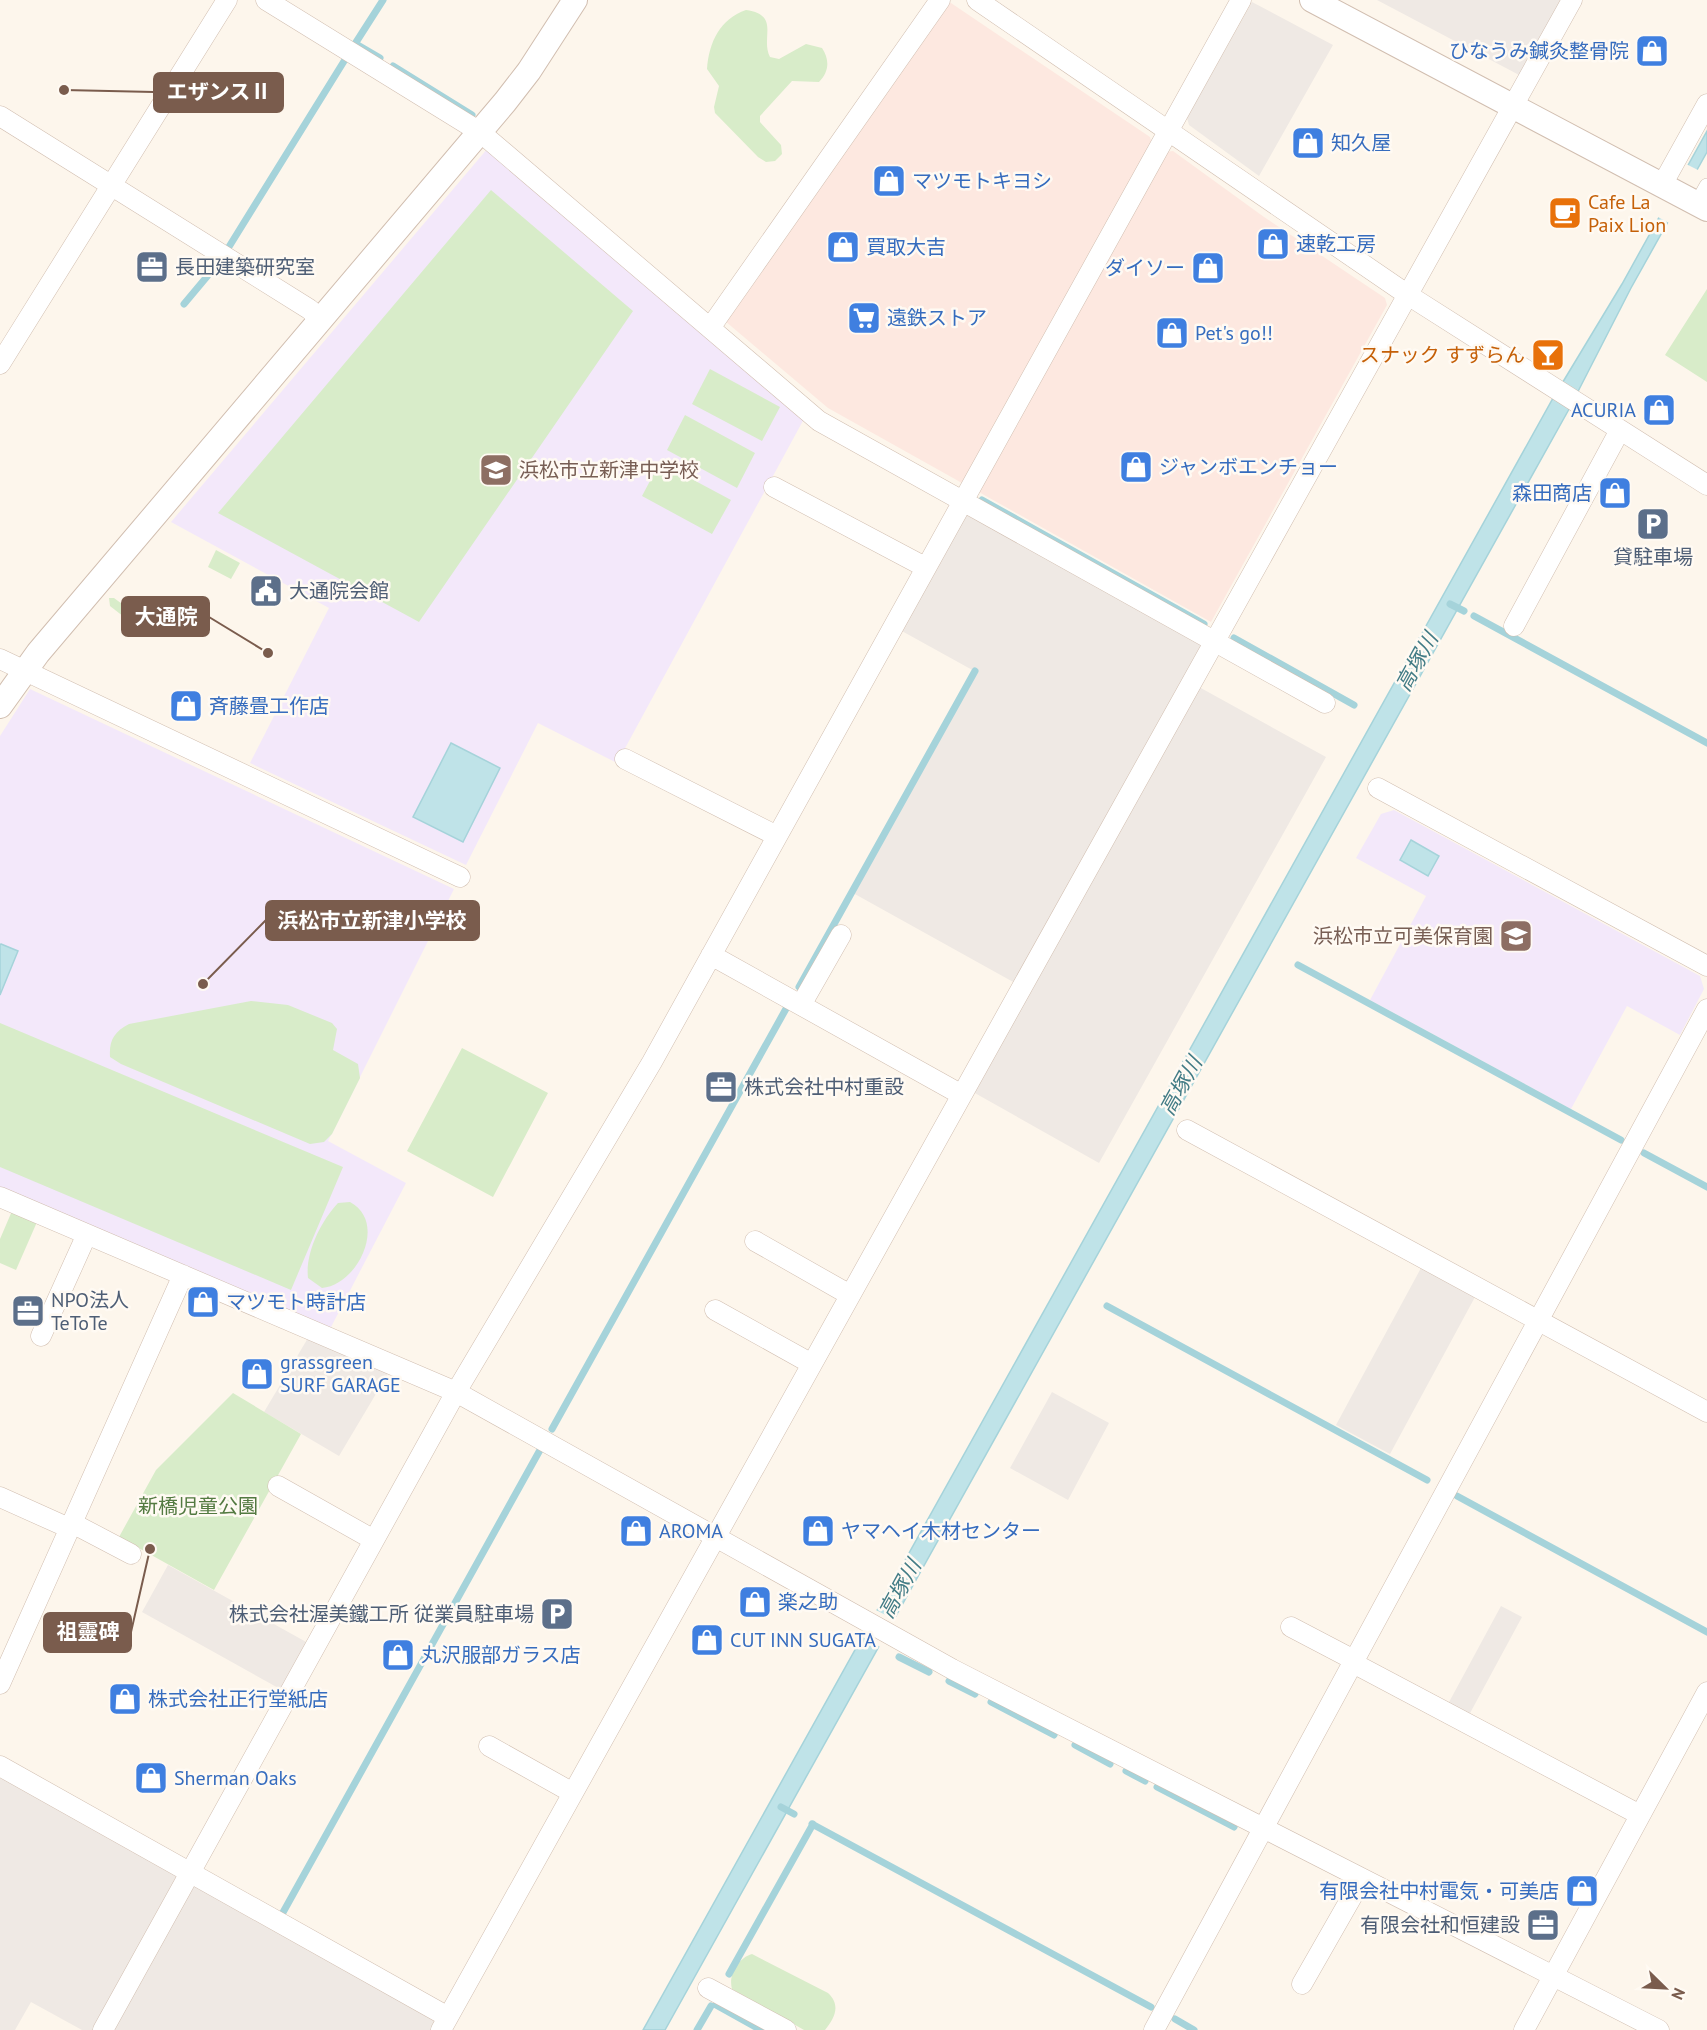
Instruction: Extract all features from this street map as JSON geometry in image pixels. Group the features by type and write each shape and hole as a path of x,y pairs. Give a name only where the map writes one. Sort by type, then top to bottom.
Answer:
{"street":[{"path":"0,364 227,0"},
{"path":"266,0 480,132 819,421 1325,703"},
{"path":"0,706 24,671 480,132 529,71 575,0"},
{"path":"710,328 940,0"},
{"path":"977,0 1169,129 1272,204 1408,295 1707,485"},
{"path":"103,2030 456,1392 652,1062 1241,0"},
{"path":"1312,0 1688,195 1707,104"},
{"path":"0,1766 190,1873 444,2023 1572,0"},
{"path":"0,116 309,309 321,319"},
{"path":"1514,626 1620,430"},
{"path":"774,487 925,567"},
{"path":"0,658 460,877"},
{"path":"626,759 777,836"},
{"path":"1378,788 1707,966"},
{"path":"801,1005 841,935"},
{"path":"711,955 962,1095"},
{"path":"1154,2030 1707,1009"},
{"path":"1187,1130 1707,1412"},
{"path":"0,1197 456,1392 896,1638 1263,1829 1659,2030"},
{"path":"41,1336 87,1234"},
{"path":"754,1241 850,1294"},
{"path":"0,1684 183,1275"},
{"path":"716,1310 812,1364"},
{"path":"278,1486 374,1540"},
{"path":"0,1497 71,1525 131,1554"},
{"path":"1291,1627 1640,1815"},
{"path":"1524,2030 1707,1692"},
{"path":"489,1746 573,1793"},
{"path":"1302,1984 1362,1879"},
{"path":"708,1988 786,2030"}],"shaded area":[{"path":"1377,0 1563,0 1521,76"},
{"path":"948,1 1150,137 1152,144 962,483 828,408 725,321"},
{"path":"1252,2 1333,45 1259,176 1189,125 1187,118"},
{"name":"浜松市立新津中学校","path":"488,148 805,417 617,763 538,723 466,865 250,763 329,608 171,522"},
{"path":"1173,151 1264,217 1385,298 1387,305 1211,622 977,491 1166,152"},
{"path":"966,510 1204,644 1015,983 853,893 976,672 900,630"},
{"path":"1199,687 1326,757 1099,1163 973,1092"},
{"path":"30,689 454,889 328,1141 406,1183 330,1329 0,1188 0,736"},
{"name":"浜松市立可美保育園","path":"1394,810 1700,976 1704,989 1680,1035 1627,1006 1571,1109 1370,1000 1426,896 1356,858 1381,814"},
{"path":"1421,1268 1475,1297 1390,1454 1336,1425"},
{"path":"308,1338 389,1372 339,1456 264,1412"},
{"path":"1052,1392 1109,1423 1068,1500 1010,1468"},
{"path":"168,1565 308,1643 282,1690 142,1612"},
{"path":"1501,1606 1522,1617 1469,1715 1448,1704"},
{"path":"0,1774 175,1872 177,1879 93,2030 82,2030 31,2002 15,2030 0,2030"},
{"path":"199,1885 438,2018 431,2030 112,2030 192,1887"}],"green space":[{"path":"746,10 757,13 766,22 770,57 779,59 806,44 822,48 827,61 825,74 819,82 792,81 760,116 760,122 781,145 782,154 775,161 766,162 758,157 715,113 714,107 719,86 707,69 710,50 713,41 729,19"},
{"path":"491,190 633,311 419,622 218,513"},
{"path":"1707,289 1707,382 1665,355"},
{"path":"710,369 780,407 762,441 692,404"},
{"path":"685,415 755,453 737,488 667,450"},
{"path":"660,462 731,500 712,534 642,496"},
{"path":"216,550 240,563 231,579 208,567"},
{"path":"109,598 114,598 137,615 137,623 133,624 110,606"},
{"path":"251,1001 288,1005 332,1023 337,1029 333,1050 358,1064 360,1078 332,1134 324,1142 310,1144 121,1064 110,1057 113,1037 129,1024"},
{"path":"0,1023 343,1167 291,1290 0,1167"},
{"path":"462,1048 548,1093 493,1197 407,1151"},
{"path":"350,1202 361,1211 367,1223 364,1251 357,1265 347,1276 335,1284 322,1288 308,1278 312,1248 320,1228 332,1210 338,1203"},
{"path":"12,1211 37,1222 16,1270 0,1263 0,1239"},
{"name":"新橋児童公園","path":"233,1393 301,1434 214,1590 119,1537 156,1470"},
{"path":"752,1954 828,1993 834,2002 835,2012 825,2030 804,2030 732,1989 731,1978 735,1968 742,1959"}],"water":[{"name":"高塚川","path":"1707,131 1707,152 1631,288 1568,411 665,2030 643,2030 1552,400 1622,284"},
{"path":"451,743 500,768 463,842 413,817"},
{"path":"1411,840 1439,856 1428,876 1400,860"},
{"path":"0,945 18,951 0,995"}],"pier":[{"path":"1686,164 1700,171 1671,224 1656,216"},
{"path":"874,1609 897,1621 882,1648 859,1635"}],"waterway":[{"path":"353,47 383,0"},
{"path":"356,44 380,58"},
{"path":"227,250 346,58"},
{"path":"393,66 472,115"},
{"path":"184,304 220,261"},
{"path":"982,500 1204,624"},
{"path":"1450,604 1464,611"},
{"path":"1474,616 1707,743"},
{"path":"1234,638 1354,705"},
{"path":"799,987 975,671"},
{"path":"1298,965 1621,1140"},
{"path":"552,1429 787,1007"},
{"path":"1644,1153 1707,1187"},
{"path":"1107,1306 1427,1480"},
{"path":"281,1916 540,1450"},
{"path":"1457,1496 1707,1632"},
{"path":"899,1657 929,1672"},
{"path":"949,1681 975,1694"},
{"path":"991,1702 1054,1735"},
{"path":"1075,1745 1110,1764"},
{"path":"1126,1771 1145,1781"},
{"path":"1157,1787 1234,1827"},
{"path":"781,1807 794,1814"},
{"path":"812,1824 1151,2007"},
{"path":"729,1974 813,1824"},
{"path":"716,2005 761,2030"},
{"path":"697,2030 711,2006"},
{"path":"1175,2019 1194,2030"}],"place":[{"name":"ひなうみ鍼灸整骨院","path":"1652,51"},
{"name":"エザンスⅡ","path":"64,90"},
{"name":"知久屋","path":"1308,143"},
{"name":"マツモトキヨシ","path":"889,181"},
{"name":"Cafe La Paix Lion","path":"1565,213"},
{"name":"速乾工房","path":"1273,244"},
{"name":"買取大吉","path":"843,247"},
{"name":"長田建築研究室","path":"152,267"},
{"name":"ダイソー","path":"1208,268"},
{"name":"遠鉄ストア","path":"864,318"},
{"name":"Pet's go!!","path":"1172,333"},
{"name":"スナック すずらん","path":"1548,355"},
{"name":"ACURIA","path":"1659,410"},
{"name":"ジャンボエンチョー","path":"1136,467"},
{"name":"浜松市立新津中学校","path":"496,470"},
{"name":"森田商店","path":"1615,493"},
{"name":"貸駐車場","path":"1653,524"},
{"name":"大通院会館","path":"266,591"},
{"name":"大通院","path":"268,653"},
{"name":"斉藤畳工作店","path":"186,706"},
{"name":"浜松市立可美保育園","path":"1516,936"},
{"name":"浜松市立新津小学校","path":"203,984"},
{"name":"株式会社中村重設","path":"721,1087"},
{"name":"マツモト時計店","path":"203,1302"},
{"name":"NPO法人 TeToTe","path":"28,1311"},
{"name":"grassgreen SURF GARAGE","path":"257,1374"},
{"name":"AROMA","path":"636,1531"},
{"name":"ヤマヘイ木材センター","path":"818,1531"},
{"name":"祖靈碑","path":"150,1549"},
{"name":"楽之助","path":"755,1602"},
{"name":"株式会社渥美鐵工所 従業員駐車場","path":"557,1614"},
{"name":"CUT INN SUGATA","path":"707,1640"},
{"name":"丸沢服部ガラス店","path":"398,1655"},
{"name":"株式会社正行堂紙店","path":"125,1699"},
{"name":"Sherman Oaks","path":"151,1778"},
{"name":"有限会社中村電気・可美店","path":"1582,1891"},
{"name":"有限会社和恒建設","path":"1543,1925"}]}
